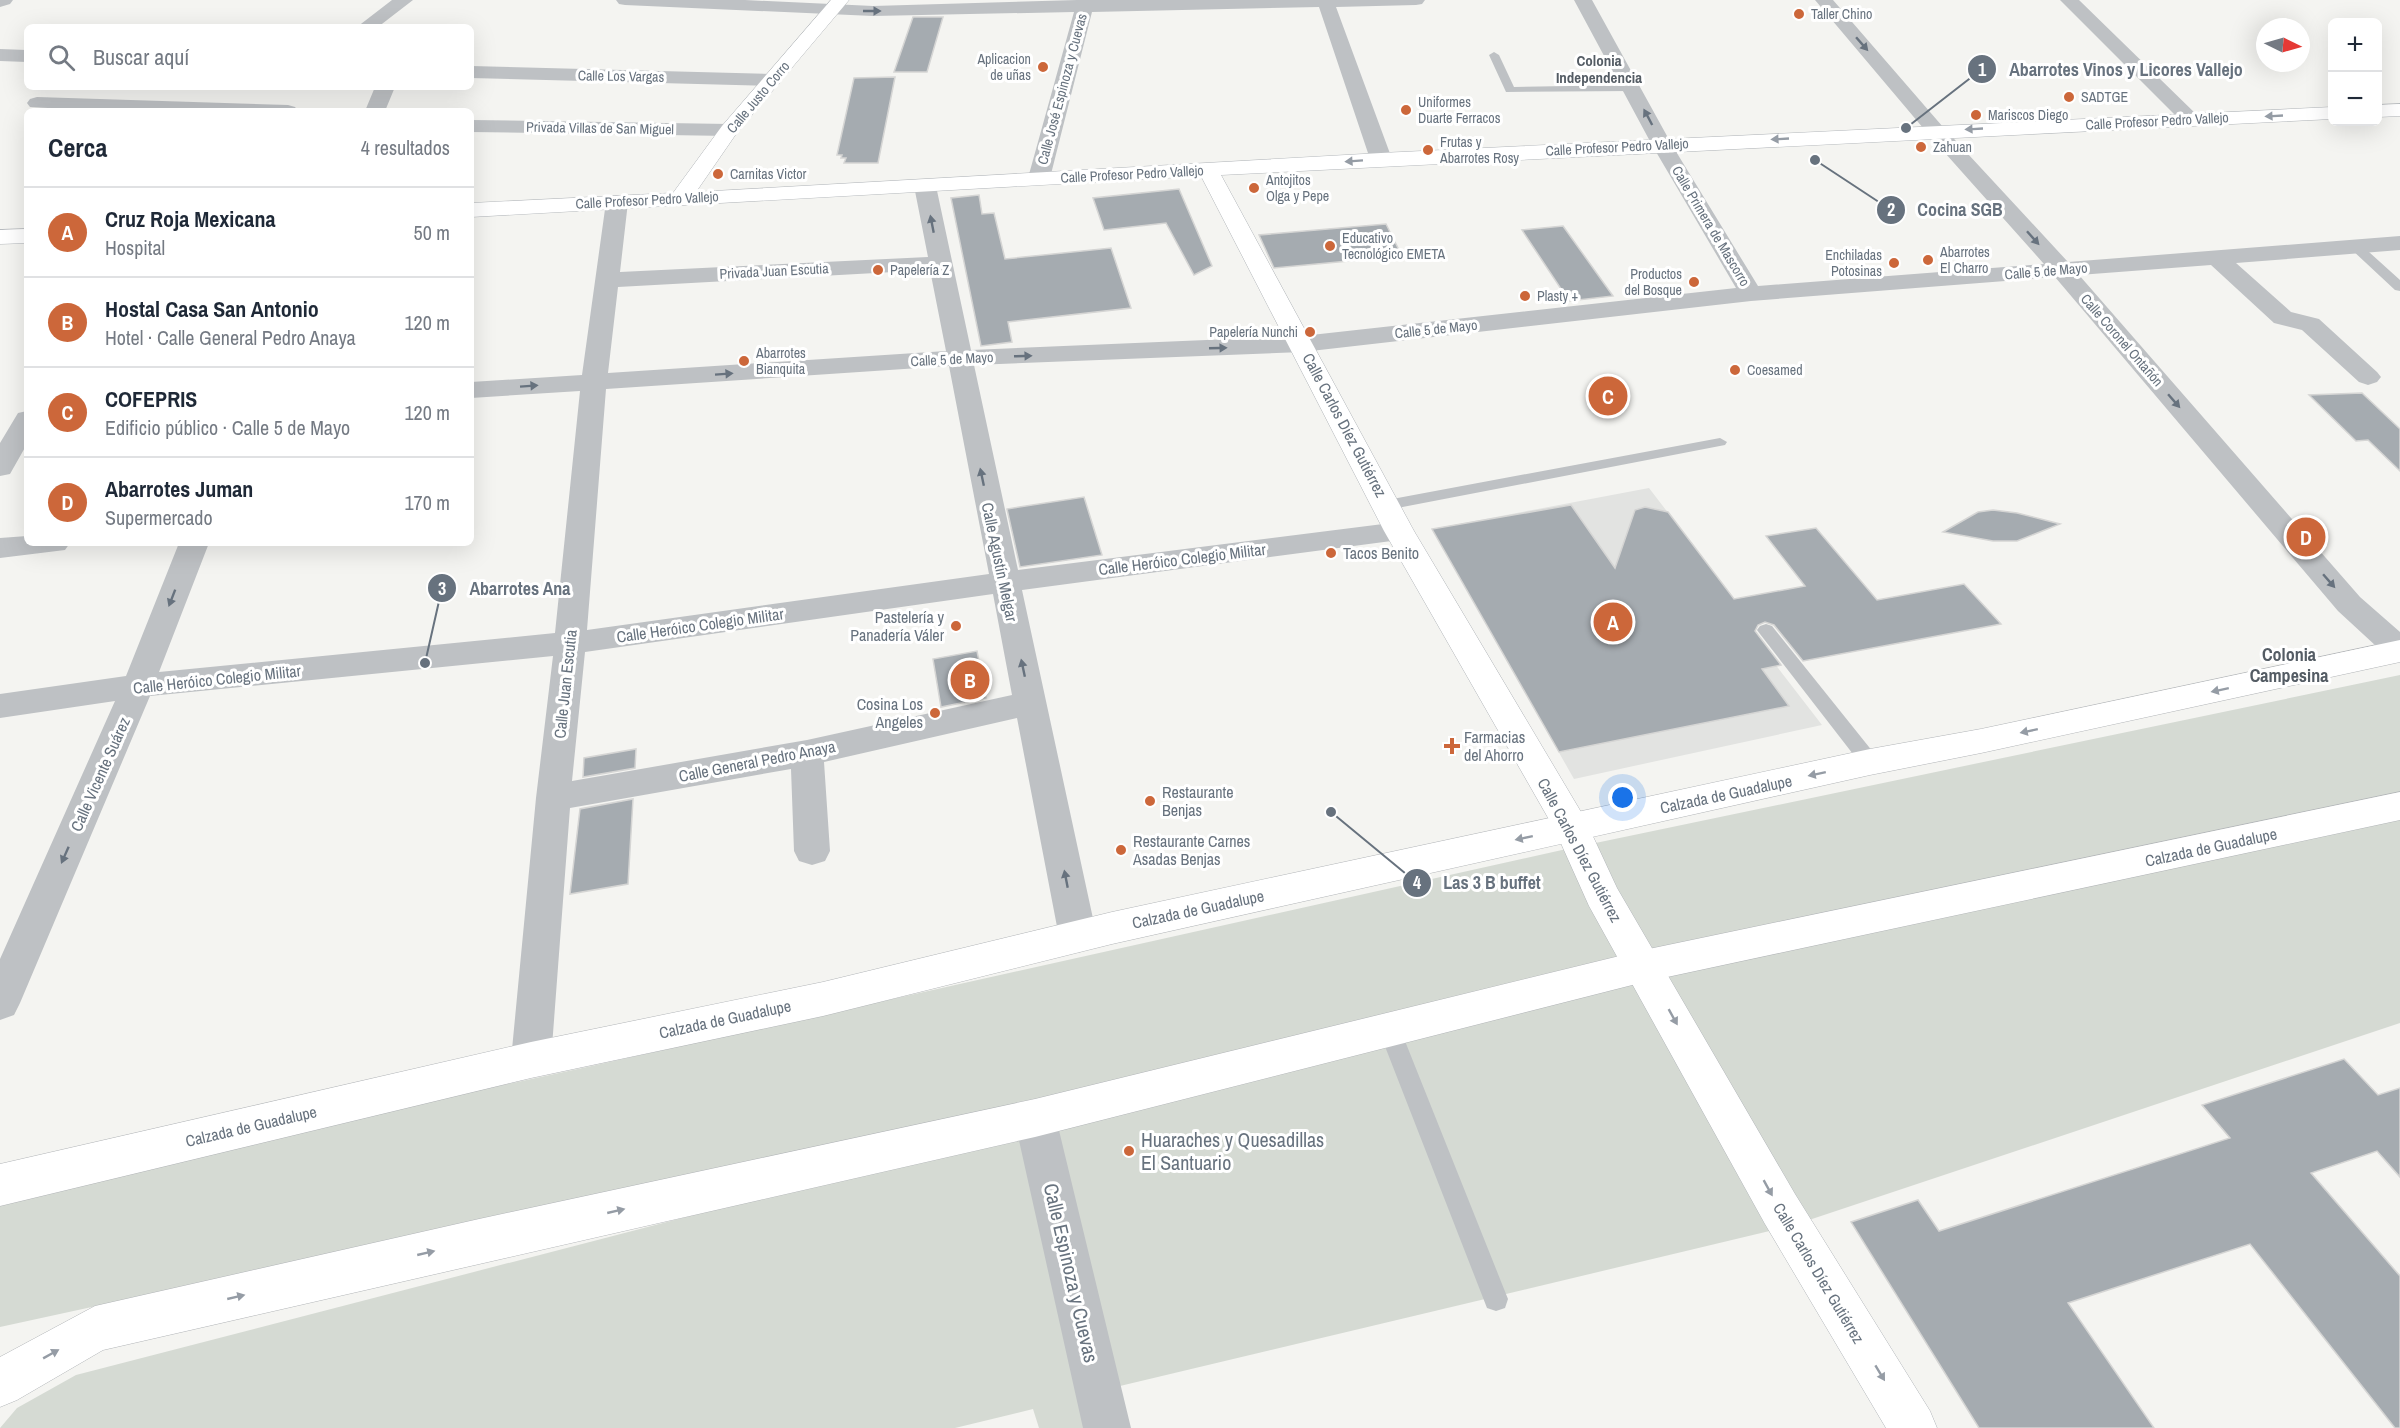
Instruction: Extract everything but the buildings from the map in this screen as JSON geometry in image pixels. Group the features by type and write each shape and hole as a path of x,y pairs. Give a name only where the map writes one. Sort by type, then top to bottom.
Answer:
{"street":[{"path":"370,24 404,0"},
{"path":"625,0 837,5 1416,0"},
{"name":"Calle Primera de Mascorro","path":"1583,0 1662,145 1752,294"},
{"name":"Calle Coronel Ontañón","path":"1824,0 1936,131 2061,269 2349,604 2400,651"},
{"path":"2069,0 2190,119"},
{"path":"1325,1 1381,159"},
{"name":"Calle José Espinoza y Cuevas","path":"1039,178 1085,4"},
{"name":"Calle Justo Corro","path":"680,198 729,130 837,5"},
{"path":"0,55 24,56"},
{"name":"Calle Los Vargas","path":"474,72 772,80"},
{"path":"376,108 385,90"},
{"path":"36,103 194,108"},
{"path":"2382,111 2400,110"},
{"name":"Calle Profesor Pedro Vallejo","path":"474,210 1381,159 2328,113"},
{"name":"Privada Villas de San Miguel","path":"474,126 729,130"},
{"name":"Calle Carlos Díez Gutiérrez","path":"1208,170 1393,518 1571,827 1602,895 1780,1209 1913,1428"},
{"name":"Calle Agustín Melgar","path":"925,186 958,358 1078,937"},
{"name":"Calle Juan Escutia","path":"531,1060 553,798 594,382 617,202"},
{"path":"0,237 24,236"},
{"name":"Calle 5 de Mayo","path":"474,390 958,358 1302,344 1752,294 2400,243"},
{"path":"2215,256 2283,318 2310,324 2368,377"},
{"name":"Privada Juan Escutia","path":"608,280 939,263"},
{"path":"0,417 24,417"},
{"path":"0,468 24,423"},
{"name":"Calle Heróico Colegio Militar","path":"0,706 138,686 570,643 1004,582 1393,518"},
{"path":"0,548 24,546"},
{"name":"Calle Vicente Suárez","path":"0,1003 138,686 193,546"},
{"name":"Calzada de Guadalupe","path":"0,1185 531,1060 823,999 1078,937 1571,827 2400,651"},
{"name":"Calle General Pedro Anaya","path":"553,798 807,753 1030,703"},
{"path":"807,753 812,851"},
{"name":"Calzada de Guadalupe","path":"0,1383 95,1329 1035,1118 1644,966 2400,806"},
{"name":"Calle Espinoza y Cuevas","path":"1035,1118 1107,1428"}],"lane":[{"path":"1494,55 1510,90 1632,88"},
{"path":"2355,246 2400,287"},
{"path":"1393,518 1720,442"},
{"path":"1766,630 1870,762"},
{"path":"1390,1031 1496,1299"}],"shaded area":[{"path":"1649,488 1739,605 1731,607 1822,725 1574,779 1432,529"},
{"path":"2400,675 2400,795 1156,1075 0,1327 0,1193 587,1067 1562,850"},
{"path":"2400,806 2400,1023 1791,1226 1099,1391 1035,1118"},
{"path":"1026,1129 1088,1428 1039,1428 1033,1409 955,1428 0,1428 17,1408 76,1375"}],"place":[{"name":"Taller Chino","path":"1799,14"},
{"name":"Aplicacion de uñas","path":"1043,67"},
{"name":"SADTGE","path":"2069,97"},
{"name":"Uniformes Duarte Ferracos","path":"1406,110"},
{"name":"Mariscos Diego","path":"1976,115"},
{"name":"Abarrotes Vinos y Licores Vallejo","path":"1906,128"},
{"name":"Zahuan","path":"1921,147"},
{"name":"Frutas y Abarrotes Rosy","path":"1428,150"},
{"name":"Cocina SGB","path":"1815,160"},
{"name":"Carnitas Victor","path":"718,174"},
{"name":"Antojitos Olga y Pepe","path":"1254,188"},
{"name":"Educativo Tecnológico EMETA","path":"1330,246"},
{"name":"Abarrotes El Charro","path":"1928,260"},
{"name":"Enchiladas Potosinas","path":"1894,263"},
{"name":"Papelería Z","path":"878,270"},
{"name":"Productos del Bosque","path":"1694,282"},
{"name":"Plasty +","path":"1525,296"},
{"name":"Papelería Nunchi","path":"1310,332"},
{"name":"Abarrotes Bianquita","path":"744,361"},
{"name":"Coesamed","path":"1735,370"},
{"name":"COFEPRIS","path":"1608,396"},
{"name":"Abarrotes Juman","path":"2306,537"},
{"name":"Tacos Benito","path":"1331,553"},
{"name":"Cruz Roja Mexicana","path":"1613,622"},
{"name":"Pastelería y Panadería Váler","path":"956,626"},
{"name":"Abarrotes Ana","path":"425,663"},
{"name":"Hostal Casa San Antonio","path":"970,680"},
{"name":"Cosina Los Angeles","path":"935,713"},
{"name":"Farmacias del Ahorro","path":"1452,746"},
{"name":"Restaurante Benjas","path":"1150,801"},
{"name":"Las 3 B buffet","path":"1331,812"},
{"name":"Restaurante Carnes Asadas Benjas","path":"1121,850"},
{"name":"Huaraches y Quesadillas El Santuario","path":"1129,1151"}],"district":[{"name":"Colonia Independencia","path":"1599,70"},
{"name":"Colonia Campesina","path":"2289,665"}]}
